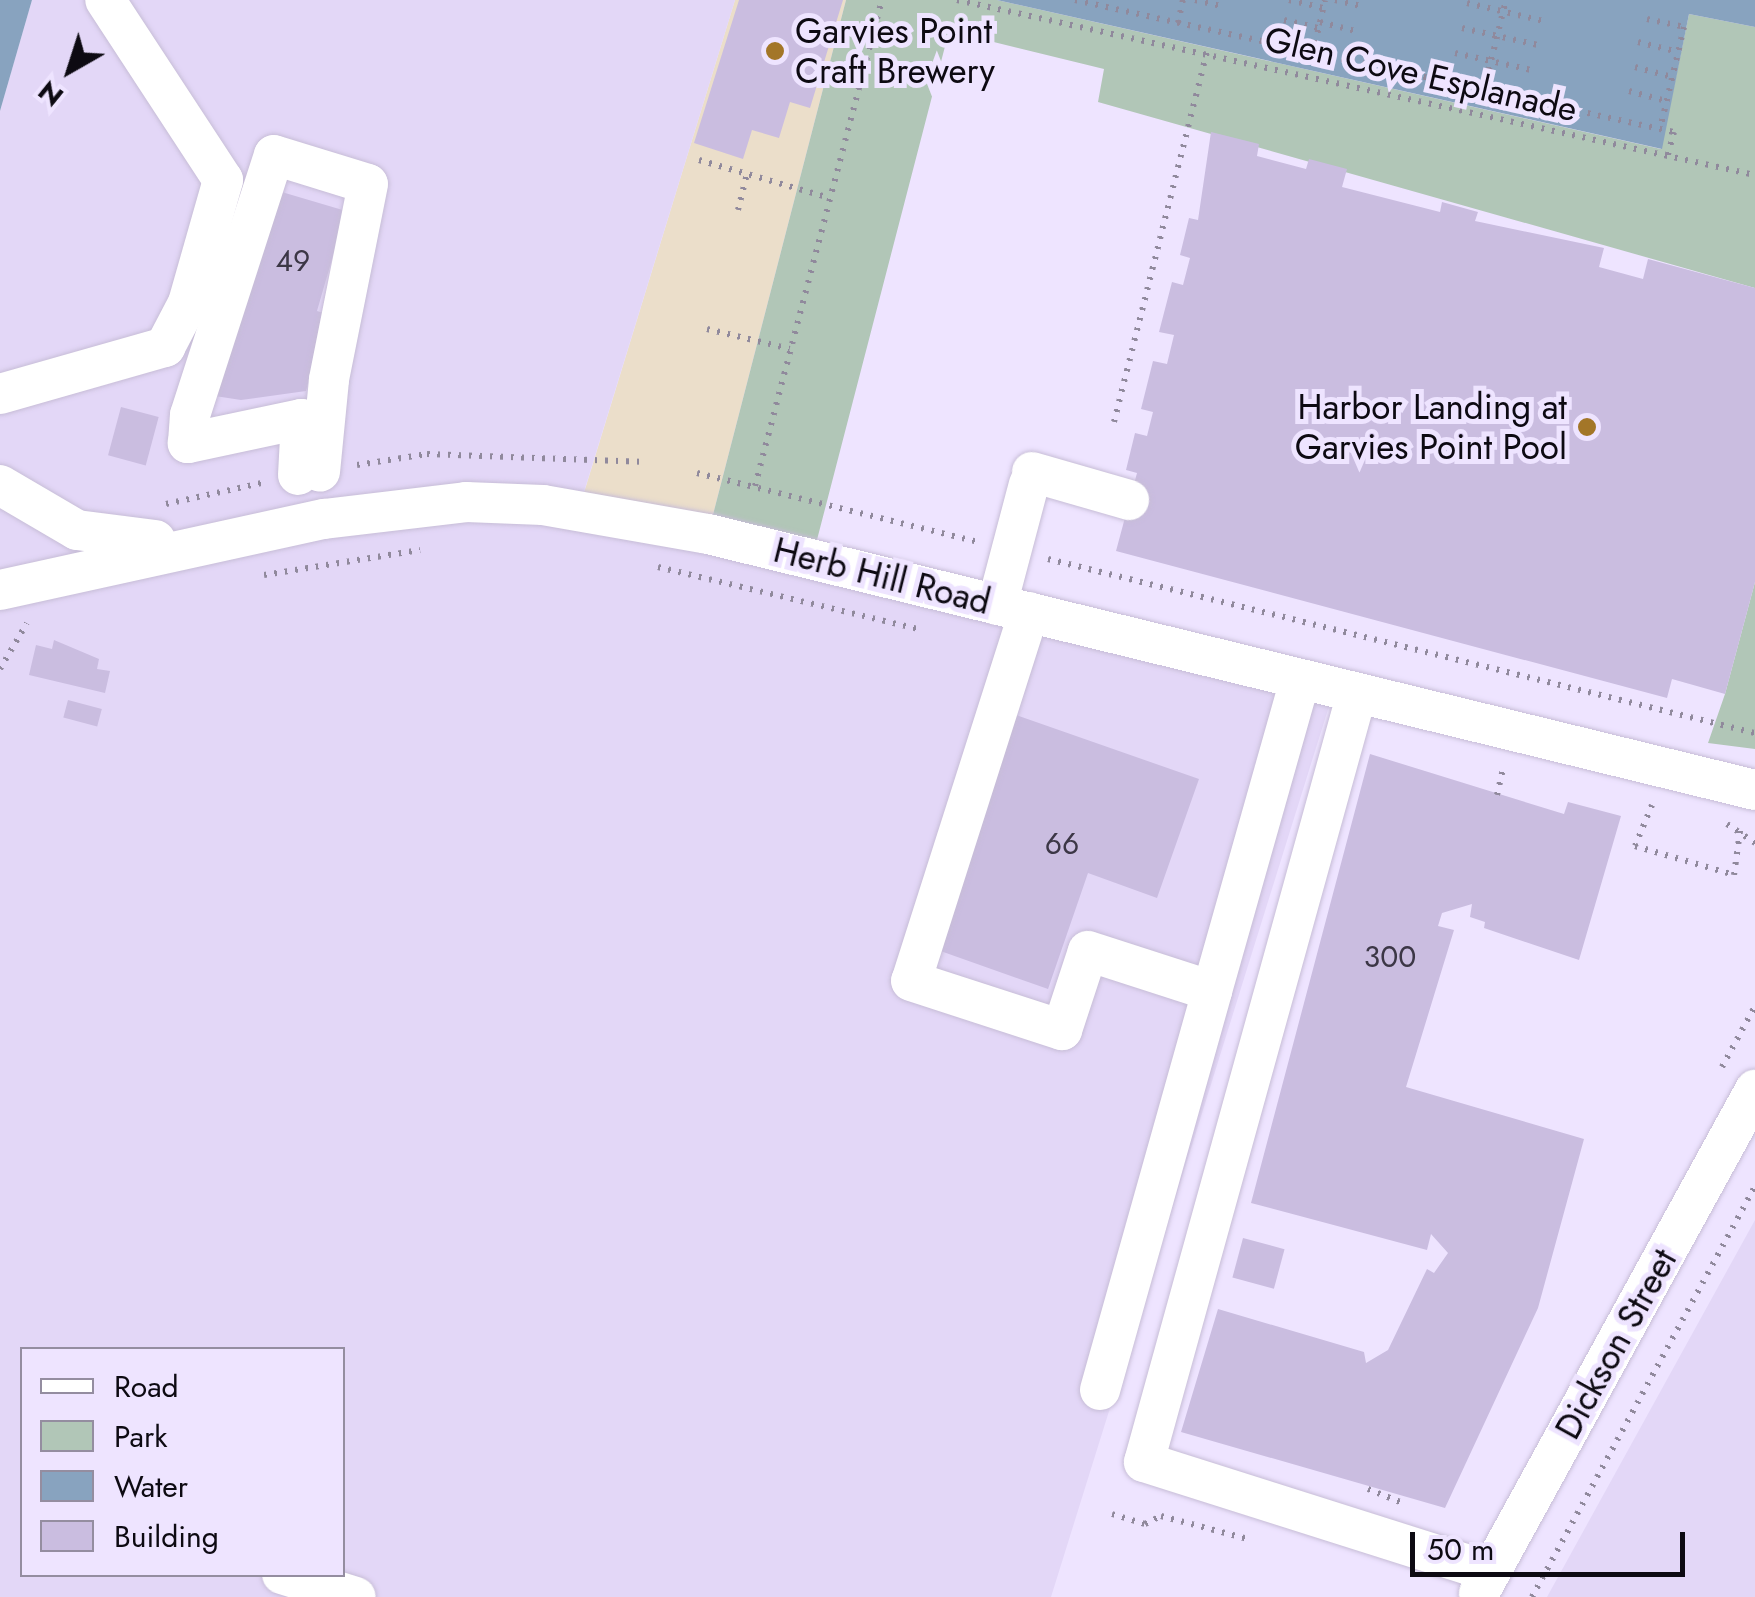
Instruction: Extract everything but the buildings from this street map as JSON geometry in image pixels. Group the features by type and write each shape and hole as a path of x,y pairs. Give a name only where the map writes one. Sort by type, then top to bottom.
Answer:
{"street":[{"path":"0,394 165,347 188,303 222,180 106,0"},
{"path":"274,155 368,184 309,473 301,419 188,443 190,415 274,155"},
{"path":"1130,500 1030,478 1012,550 1013,608 911,981 1062,1030 1088,952 1212,992"},
{"path":"0,485 48,517 107,539 209,542"},
{"name":"Herb Hill Road","path":"0,590 324,519 466,502 543,505 708,534 1357,693 1749,804"},
{"path":"1100,1390 1300,679"},
{"path":"1357,693 1144,1462 1484,1584"},
{"name":"Dickson Street","path":"1484,1584 1755,1090"},
{"path":"292,1577 356,1597"}],"path":[{"path":"755,486 882,0"},
{"name":"Glen Cove Esplanade","path":"958,0 1755,175"},
{"path":"1075,0 1660,128 1674,132 1668,155"},
{"path":"1178,23 1183,0"},
{"path":"1195,0 1220,6"},
{"path":"1289,0 1324,4 1313,52"},
{"path":"1335,0 1364,7"},
{"path":"1484,90 1506,0"},
{"path":"1467,3 1543,21"},
{"path":"1646,19 1684,27 1660,128"},
{"path":"1284,20 1359,32"},
{"path":"1462,28 1538,45"},
{"path":"1638,42 1678,52"},
{"path":"1114,422 1207,52"},
{"path":"1455,53 1532,70"},
{"path":"1635,67 1672,77"},
{"path":"1629,91 1667,101"},
{"path":"699,160 830,198"},
{"path":"738,210 747,174"},
{"path":"706,329 790,349"},
{"path":"602,458 640,462"},
{"path":"697,473 1755,733"},
{"path":"243,578 439,546"},
{"path":"654,566 940,634"},
{"path":"0,669 27,623 36,619"},
{"path":"1497,796 1502,769"},
{"path":"1666,808 1647,804 1635,846 1734,874 1740,831 1749,804"},
{"path":"1716,820 1755,843"},
{"path":"1532,1597 1755,1186"}],"shaded area":[{"path":"32,0 735,0 579,508 1335,687 1051,1597 0,1597 0,111"},
{"path":"735,0 846,0 708,534 579,509"},
{"path":"1755,1220 1755,1597 1547,1597"}],"green space":[{"path":"846,0 997,0 1661,149 1689,14 1755,27 1755,288 1098,102 1104,69 949,31 812,559 708,534"},
{"path":"1755,582 1755,749 1708,743 1725,694"}],"water":[{"path":"0,0 32,0 0,111"},
{"path":"997,0 1755,0 1755,27 1689,14 1662,149"}],"place":[{"name":"Garvies Point Craft Brewery","path":"775,51"},
{"name":"Harbor Landing at Garvies Point Pool","path":"1587,427"}]}
